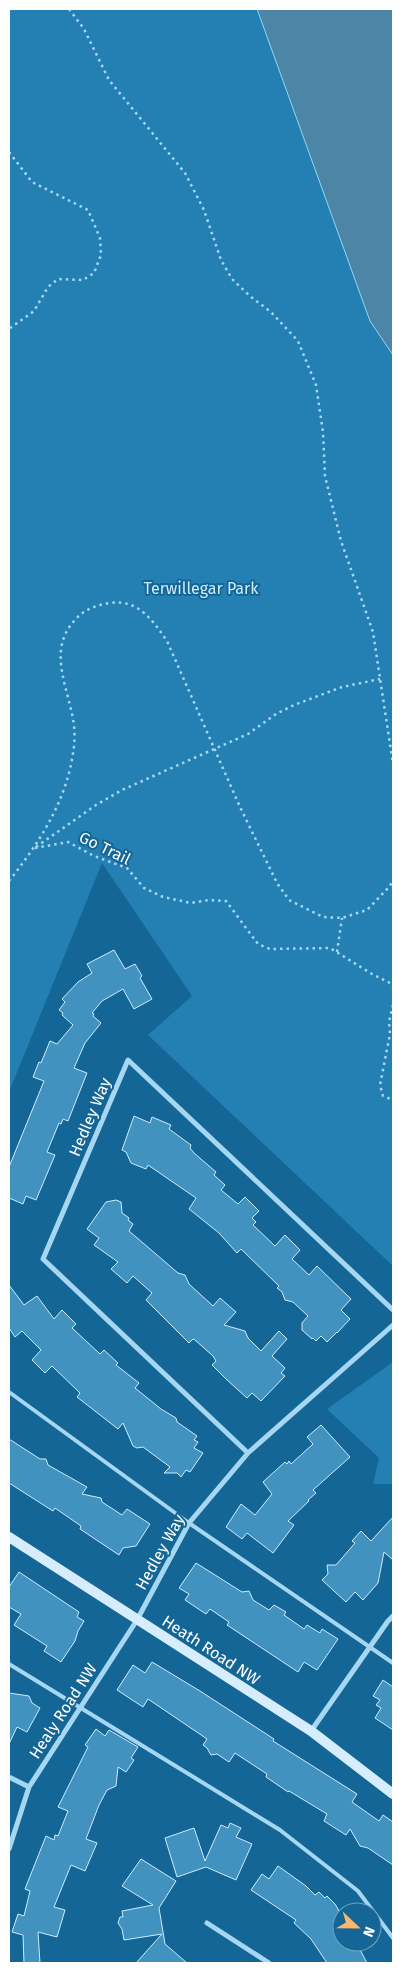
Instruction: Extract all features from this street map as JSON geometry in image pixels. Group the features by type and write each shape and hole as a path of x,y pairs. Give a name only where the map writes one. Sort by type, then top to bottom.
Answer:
{"street":[{"name":"Hedley Way","path":"248,1453 43,1259 128,1060 393,1310"},
{"name":"Hedley Way","path":"137,1620 188,1523 248,1453 393,1325"},
{"name":"Heath Road NW","path":"9,1537 311,1731 393,1794"},
{"path":"311,1731 388,1620 393,1616"},
{"name":"Healy Road NW","path":"9,1850 29,1787 137,1620"},
{"path":"9,1777 29,1787"},
{"path":"207,1923 269,1963"}],"lane":[{"path":"9,1392 188,1523 393,1663"},
{"path":"9,1664 280,1830 358,1890 393,1938"}],"path":[{"path":"68,9 84,29 110,80 185,173 204,210 221,260 232,279 251,298 271,312 298,341 316,385 323,432 325,476 341,541 373,632 393,764"},
{"path":"9,152 32,182 88,210 100,238 101,255 94,273 83,280 58,279 48,287 34,311 9,329"},
{"path":"9,881 35,848 47,827 62,794 73,752 73,720 61,669 60,649 67,628 87,609 113,603 135,607 152,619 167,641 214,751 277,883 289,900 323,916 342,918 367,910 390,886 393,879"},
{"path":"35,848 96,805 122,790 214,751 248,734 294,704 342,686 380,679"},
{"name":"Go Trail","path":"35,848 68,842 104,860 127,868 144,888 162,897 191,903 208,900 226,901 258,944 270,949 330,948 390,983 393,987"},
{"path":"337,952 342,918"},
{"path":"393,1005 389,1022 390,1034 380,1085 383,1096 393,1100"}],"green space":[{"name":"Terwillegar Park","path":"9,9 257,9 370,321 393,355 393,1266 148,1035 192,996 102,863 9,1092"},
{"path":"393,1362 393,1484 373,1484 379,1458 327,1409"}],"shaded area":[{"path":"257,9 393,9 393,355 370,321"}],"building":[{"path":"114,950 125,969 135,964 142,976 140,978 152,999 134,1009 123,989 102,1001 92,1013 101,1023 85,1043 74,1068 87,1073 68,1121 63,1119 61,1124 59,1123 47,1152 55,1155 36,1200 26,1196 23,1204 9,1198 9,1167 44,1081 33,1077 50,1041 57,1044 73,1025 59,1010 65,1002 62,999 78,982 92,973 87,964"},
{"path":"134,1116 150,1123 152,1117 171,1125 169,1129 191,1145 190,1148 194,1153 216,1172 214,1175 225,1185 221,1190 238,1204 245,1197 259,1211 252,1218 256,1222 253,1225 275,1246 285,1235 300,1250 292,1259 309,1275 317,1266 351,1299 341,1310 350,1319 327,1342 321,1336 316,1341 302,1330 302,1323 308,1316 293,1302 285,1300 282,1292 277,1288 279,1286 241,1249 237,1253 219,1233 189,1209 196,1198 148,1165 146,1169 131,1163 126,1152 122,1150"},
{"path":"116,1200 121,1202 122,1213 133,1224 129,1231 178,1273 185,1275 189,1284 213,1306 220,1298 236,1312 224,1325 245,1331 248,1338 261,1351 279,1331 287,1339 272,1356 285,1368 281,1373 285,1376 261,1401 252,1393 247,1398 212,1365 216,1361 213,1356 195,1340 193,1339 189,1343 146,1300 152,1293 133,1276 127,1283 111,1269 118,1262 94,1245 99,1238 87,1229 106,1202"},
{"path":"9,1285 24,1305 37,1296 54,1319 62,1310 76,1324 72,1328 100,1354 104,1350 118,1363 116,1365 139,1383 135,1388 197,1436 194,1440 198,1442 194,1448 203,1453 190,1472 186,1470 181,1477 177,1473 164,1473 170,1467 143,1447 137,1448 133,1446 123,1423 118,1429 77,1397 80,1393 52,1366 45,1373 32,1360 41,1350 22,1331 15,1337 9,1328"},
{"path":"321,1425 350,1457 313,1490 316,1493 288,1521 294,1525 273,1553 247,1533 242,1539 226,1527 241,1504 255,1515 272,1494 263,1482 285,1462 287,1464 289,1461 291,1464 313,1444 307,1437"},
{"path":"9,1439 40,1459 46,1459 48,1465 87,1487 82,1494 101,1498 102,1502 122,1515 127,1509 150,1524 136,1546 123,1548 119,1555 80,1529 81,1526 55,1508 53,1511 9,1483"},
{"path":"393,1517 393,1560 384,1552 378,1583 363,1600 355,1592 346,1602 322,1580 328,1574 327,1565 336,1565 355,1543 352,1541 361,1531 371,1541"},
{"path":"196,1563 242,1592 249,1591 253,1600 269,1610 274,1605 286,1612 284,1615 304,1629 307,1625 320,1633 322,1629 338,1639 317,1670 304,1662 298,1672 227,1625 229,1622 210,1609 206,1614 185,1600 189,1594 179,1588"},
{"path":"19,1572 79,1612 77,1617 84,1621 75,1641 61,1662 44,1651 47,1646 14,1625 21,1614 9,1607 9,1587"},
{"path":"152,1662 200,1691 274,1739 273,1741 357,1794 352,1802 379,1821 383,1815 393,1822 393,1865 368,1848 360,1846 350,1829 346,1835 324,1821 327,1814 288,1792 266,1777 267,1774 235,1753 229,1762 217,1754 211,1755 203,1745 207,1739 148,1699 143,1707 117,1690 133,1665 145,1673"},
{"path":"383,1680 393,1687 393,1730 375,1718 381,1708 376,1705 380,1700 373,1696"},
{"path":"9,1693 29,1696 32,1703 40,1708 27,1732 17,1727 9,1744"},
{"path":"96,1729 105,1736 109,1730 138,1747 131,1758 134,1760 126,1772 118,1767 116,1786 107,1790 99,1805 86,1839 97,1843 85,1871 71,1865 54,1907 65,1910 57,1937 38,1932 40,1963 24,1963 23,1935 12,1932 18,1914 24,1916 30,1891 25,1889 46,1836 54,1840 55,1835 58,1836 68,1811 58,1807 88,1747 85,1745"},
{"path":"230,1823 241,1828 236,1837 252,1844 236,1880 206,1867 177,1877 165,1838 194,1828 205,1861 221,1825 228,1828"},
{"path":"141,1859 176,1881 159,1908 165,1944 187,1963 136,1963 162,1934 124,1940 122,1929 118,1923 120,1917 123,1917 122,1911 153,1905 122,1886"},
{"path":"278,1866 306,1886 315,1895 319,1892 325,1898 327,1896 333,1902 332,1952 361,1952 367,1963 327,1963 311,1939 294,1923 296,1920 251,1890 262,1874 269,1879"}]}
